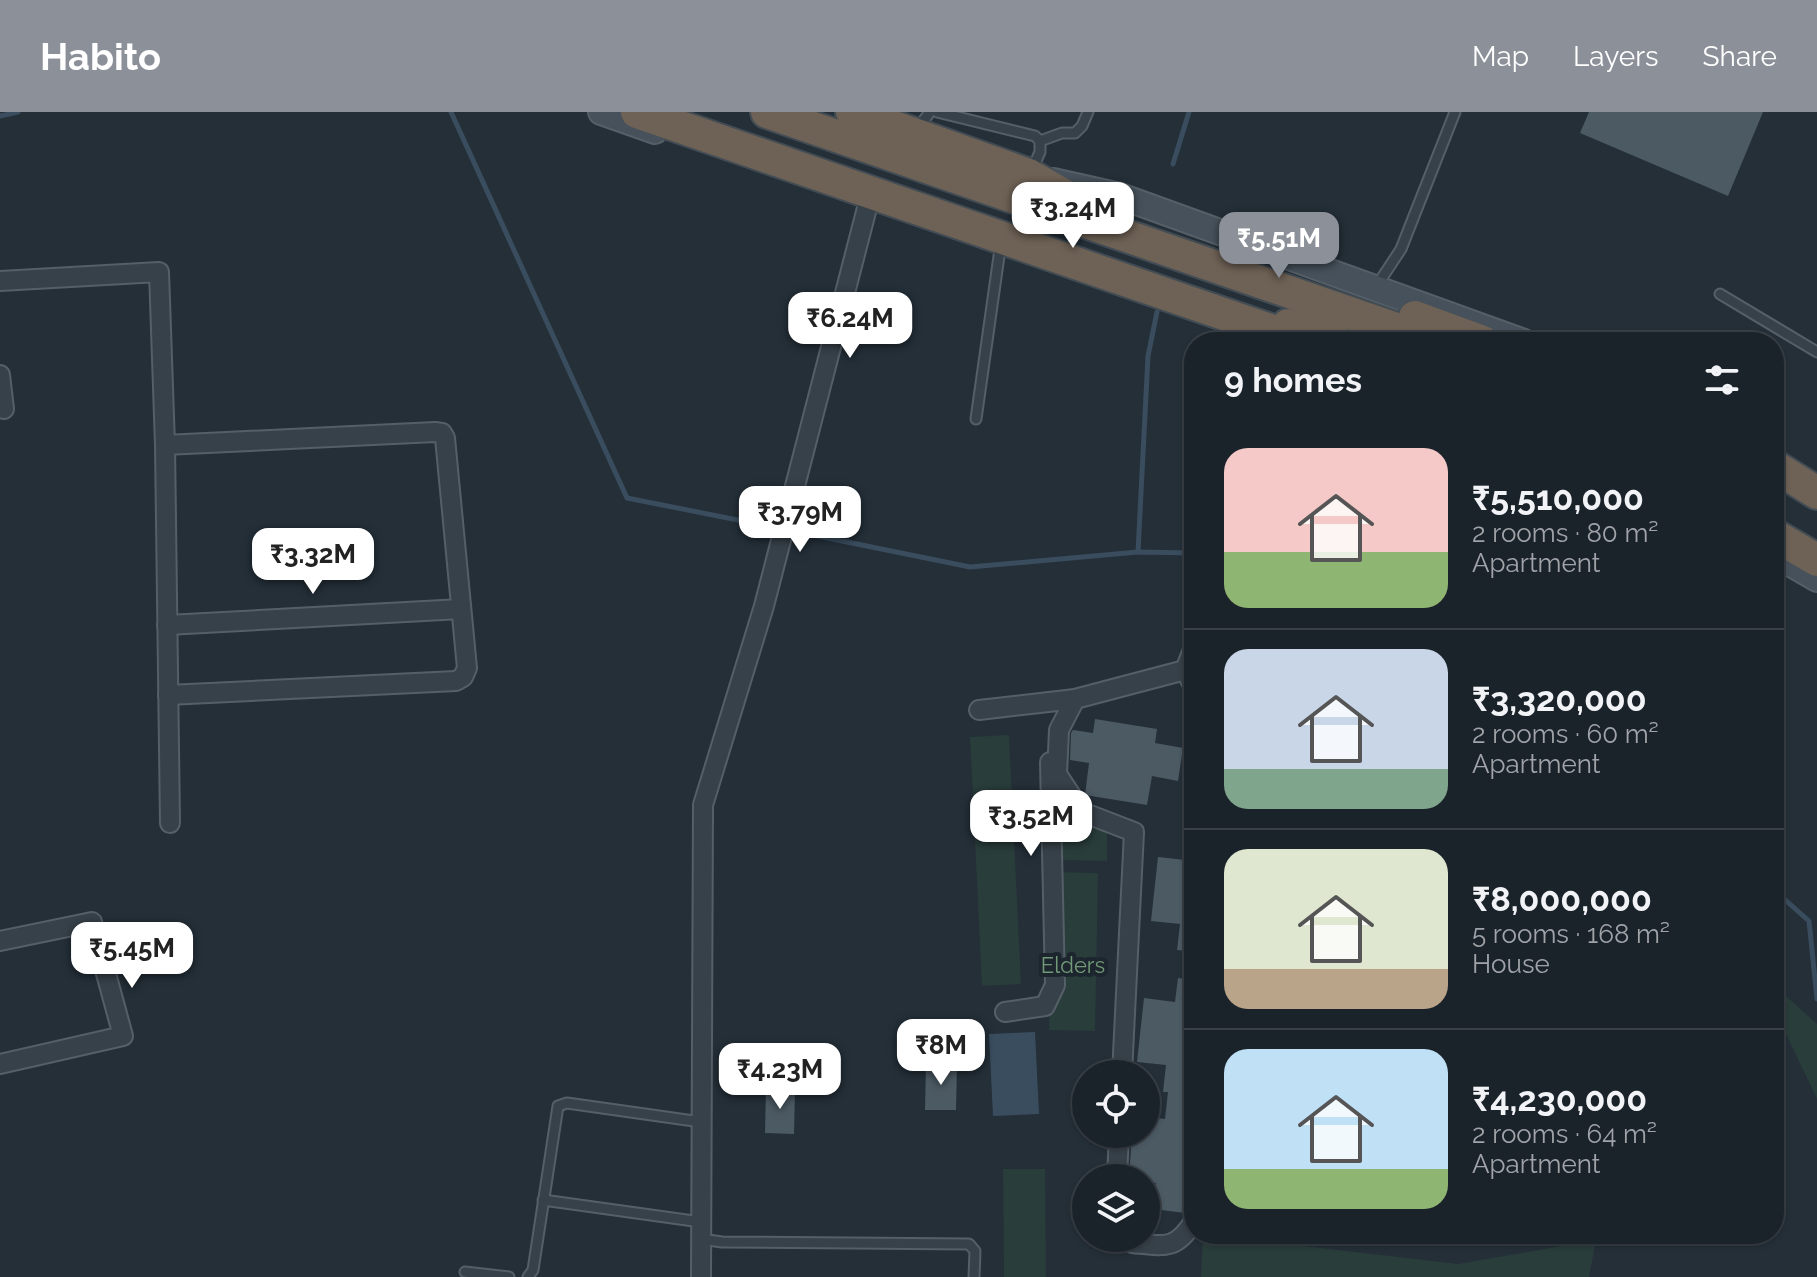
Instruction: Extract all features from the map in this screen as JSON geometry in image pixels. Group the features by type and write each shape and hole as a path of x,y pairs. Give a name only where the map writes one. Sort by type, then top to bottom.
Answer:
{"highway":[{"path":"637,112 1276,332"},
{"path":"671,112 1309,332"},
{"path":"767,112 1443,328"},
{"path":"866,114 925,118 1070,200 1443,328"},
{"path":"1784,472 1817,493"},
{"path":"1784,485 1817,504"},
{"path":"1784,521 1817,540"},
{"path":"1784,541 1817,560"}],"street":[{"path":"601,112 1000,249 1226,332"},
{"path":"1034,179 1120,196 1376,287 1443,328 1466,332"},
{"path":"701,1277 703,805 768,591 868,204"},
{"path":"0,281 159,272 165,445 170,823"},
{"path":"0,375 4,409"},
{"path":"165,445 442,433 467,668 463,677 456,681 168,695"},
{"path":"1784,462 1817,482"},
{"path":"1784,560 1817,579"},
{"path":"167,625 461,609"},
{"path":"979,710 1075,699 1184,670"},
{"path":"1075,699 1059,730 1057,774 1082,812 1134,832 1123,1060"},
{"path":"1005,1012 1045,1006 1055,985 1049,734 1059,730"},
{"path":"0,941 92,922 123,1036 0,1064"},
{"path":"1160,1245 1184,1238"}],"lane":[{"path":"937,112 1027,134 1040,141 1062,133 1075,133 1088,112"},
{"path":"1376,287 1401,249 1455,112"},
{"path":"1034,179 1040,141"},
{"path":"976,419 1000,249"},
{"path":"1720,294 1784,332"},
{"path":"1784,332 1817,352"},
{"path":"528,1277 533,1270 558,1106 567,1103 701,1122"},
{"path":"543,1200 701,1230 722,1242 969,1244 975,1251 974,1277"},
{"path":"465,1272 509,1277"}],"green space":[{"path":"1009,735 1021,984 982,986 970,737"},
{"path":"1059,828 1107,829 1107,861 1059,860"},
{"name":"Elders","path":"1052,872 1098,873 1095,1031 1049,1030"},
{"path":"1784,994 1817,1024 1817,1099 1784,1030"},
{"path":"1003,1169 1045,1169 1046,1277 1004,1277"},
{"path":"1203,1244 1288,1244 1458,1264 1573,1244 1595,1244 1589,1277 1201,1277"}],"water":[{"path":"1035,1032 1039,1114 993,1116 989,1034"}],"building":[{"path":"1589,112 1763,112 1728,196 1580,133"},
{"path":"1095,719 1157,729 1155,743 1183,748 1178,781 1152,776 1147,805 1085,795 1089,763 1070,760 1071,733 1073,730 1093,733"},
{"path":"1158,857 1184,860 1184,951 1177,950 1180,924 1151,921"},
{"path":"1178,978 1184,979 1184,1213 1160,1210 1160,1164 1130,1164 1131,1148 1160,1148 1160,1118 1165,1119 1168,1092 1163,1092 1166,1065 1160,1064 1160,1060 1137,1060 1144,998 1175,1002"},
{"path":"926,1064 957,1064 956,1110 925,1110"},
{"path":"766,1088 795,1089 794,1134 765,1133"}],"waterway":[{"path":"0,116 18,112"},
{"path":"451,112 627,498 778,528"},
{"path":"1173,164 1189,112"},
{"path":"1138,552 1148,356 1157,312"},
{"path":"788,530 970,567 1138,552 1184,553"},
{"path":"1784,899 1809,921 1817,999"}]}
